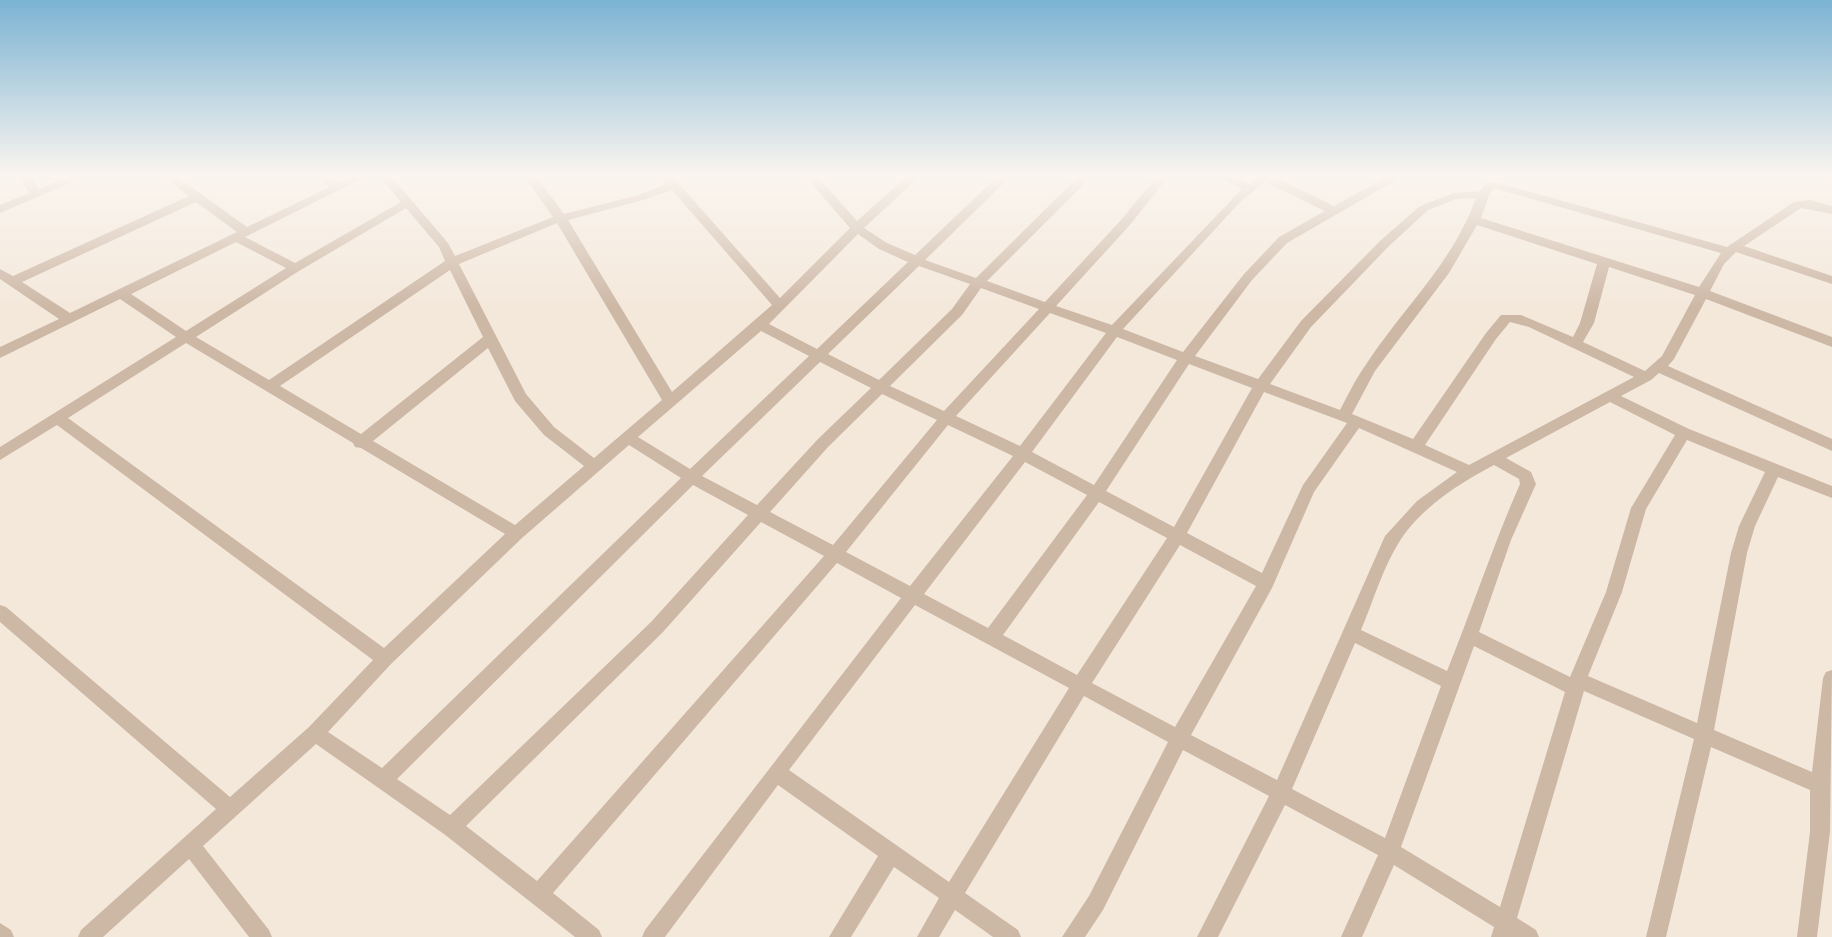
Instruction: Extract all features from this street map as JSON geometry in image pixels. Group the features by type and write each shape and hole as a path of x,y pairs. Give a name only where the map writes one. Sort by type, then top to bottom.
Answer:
{"street":[{"path":"12,281 147,220"},
{"path":"224,220 242,235 295,268"},
{"path":"0,353 123,295 273,220"},
{"path":"0,454 295,268 378,220"},
{"path":"421,220 444,246 453,262 489,340 520,397 549,431 595,466"},
{"path":"268,387 453,262 544,223 558,220"},
{"path":"561,220 670,401"},
{"path":"704,220 780,306"},
{"path":"850,220 857,228 883,246 918,261 1349,419 1469,471"},
{"path":"88,937 315,733 385,659 516,533 760,325 866,220"},
{"path":"383,780 691,477 960,220"},
{"path":"451,827 657,627 761,514 823,442 957,312 978,283 1042,220"},
{"path":"538,895 835,554 946,417 1128,220"},
{"path":"652,937 776,772 914,597 1114,331 1218,220"},
{"path":"990,639 1097,493 1185,359 1248,277 1283,240 1319,220"},
{"path":"927,937 1080,686 1178,535 1260,387 1306,324 1411,220"},
{"path":"1072,937 1096,903 1179,738 1266,583 1308,489 1349,419 1370,368 1445,270 1474,220 1703,293 1832,342"},
{"path":"1622,220 1731,249 1832,280"},
{"path":"1207,937 1281,793 1391,541 1401,526 1429,501 1469,471 1611,397 1652,372 1667,359 1719,262 1731,249 1775,220"},
{"path":"1575,345 1587,322 1604,261"},
{"path":"0,273 70,320"},
{"path":"123,295 186,337 360,443 516,533"},
{"path":"1416,447 1491,336 1506,318 1522,320 1575,345 1652,372 1832,445"},
{"path":"760,325 880,387 1023,454 1266,583"},
{"path":"360,443 489,340"},
{"path":"1611,397 1684,433 1832,492"},
{"path":"57,418 385,659"},
{"path":"1503,930 1577,684 1614,592 1639,508 1684,433"},
{"path":"629,438 691,477 1390,851 1503,930 1529,937"},
{"path":"1350,937 1390,851 1451,682 1487,591 1503,540 1528,484 1526,476 1494,458"},
{"path":"1656,937 1695,780 1702,735 1747,526 1774,469"},
{"path":"0,612 231,809"},
{"path":"1351,633 1451,682"},
{"path":"1470,636 1577,684 1820,785"},
{"path":"1808,937 1820,832 1820,785 1832,678"},
{"path":"315,733 451,827 592,937"},
{"path":"776,772 1011,937"},
{"path":"190,845 262,937"},
{"path":"839,937 892,852"},
{"path":"0,933 4,937"}]}
